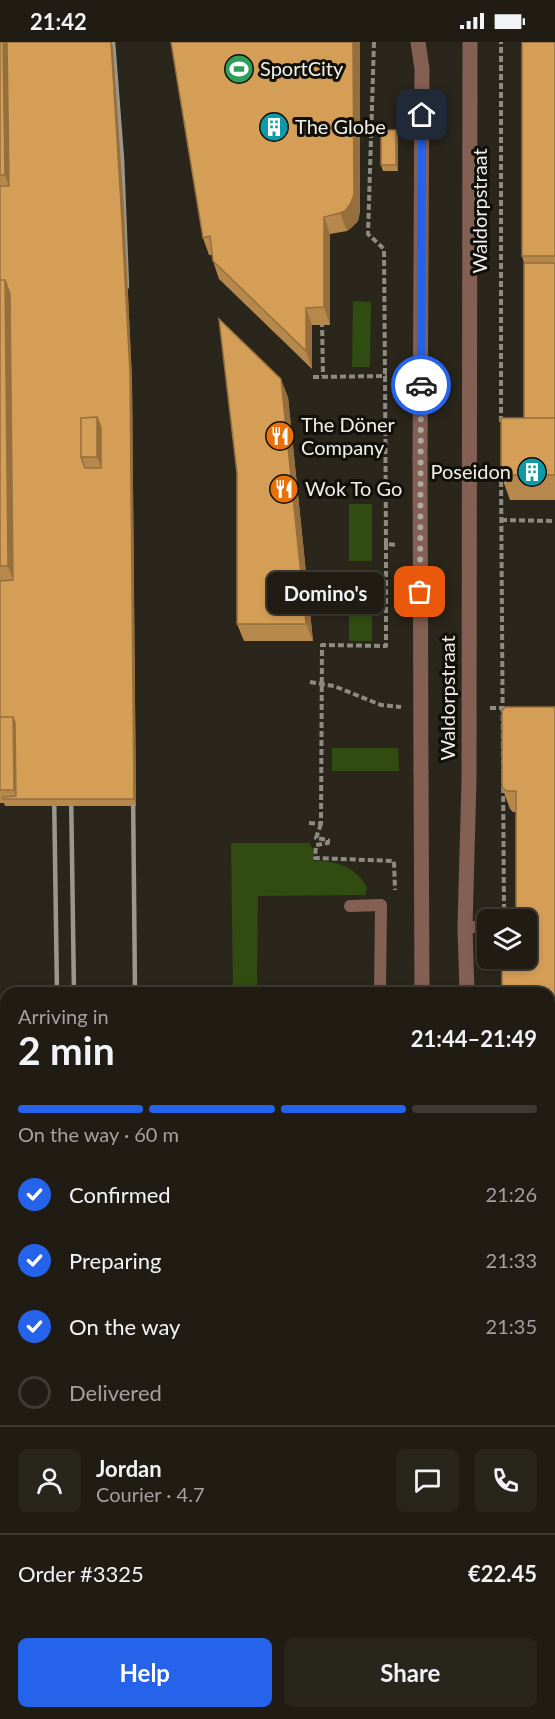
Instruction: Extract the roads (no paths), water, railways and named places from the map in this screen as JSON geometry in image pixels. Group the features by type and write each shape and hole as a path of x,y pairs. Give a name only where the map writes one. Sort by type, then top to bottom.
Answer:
{"street":[{"name":"Waldorpstraat","path":"418,42 422,69 420,458 422,987"},
{"name":"Waldorpstraat","path":"422,69 429,42"},
{"name":"Waldorpstraat","path":"467,987 465,927 469,780 470,42"}],"lane":[{"path":"350,906 381,905 380,987"},
{"path":"465,927 477,927"}],"railway":[{"path":"113,42 122,159 127,287"},
{"path":"133,788 135,987"},
{"path":"54,789 57,987"},
{"path":"71,789 74,987"}],"place":[{"name":"SportCity","path":"239,69"},
{"name":"The Globe","path":"274,127"},
{"name":"The Döner Company","path":"280,436"},
{"name":"Poseidon","path":"532,472"},
{"name":"Wok To Go","path":"284,489"},
{"name":"Domino's","path":"420,592"}]}
